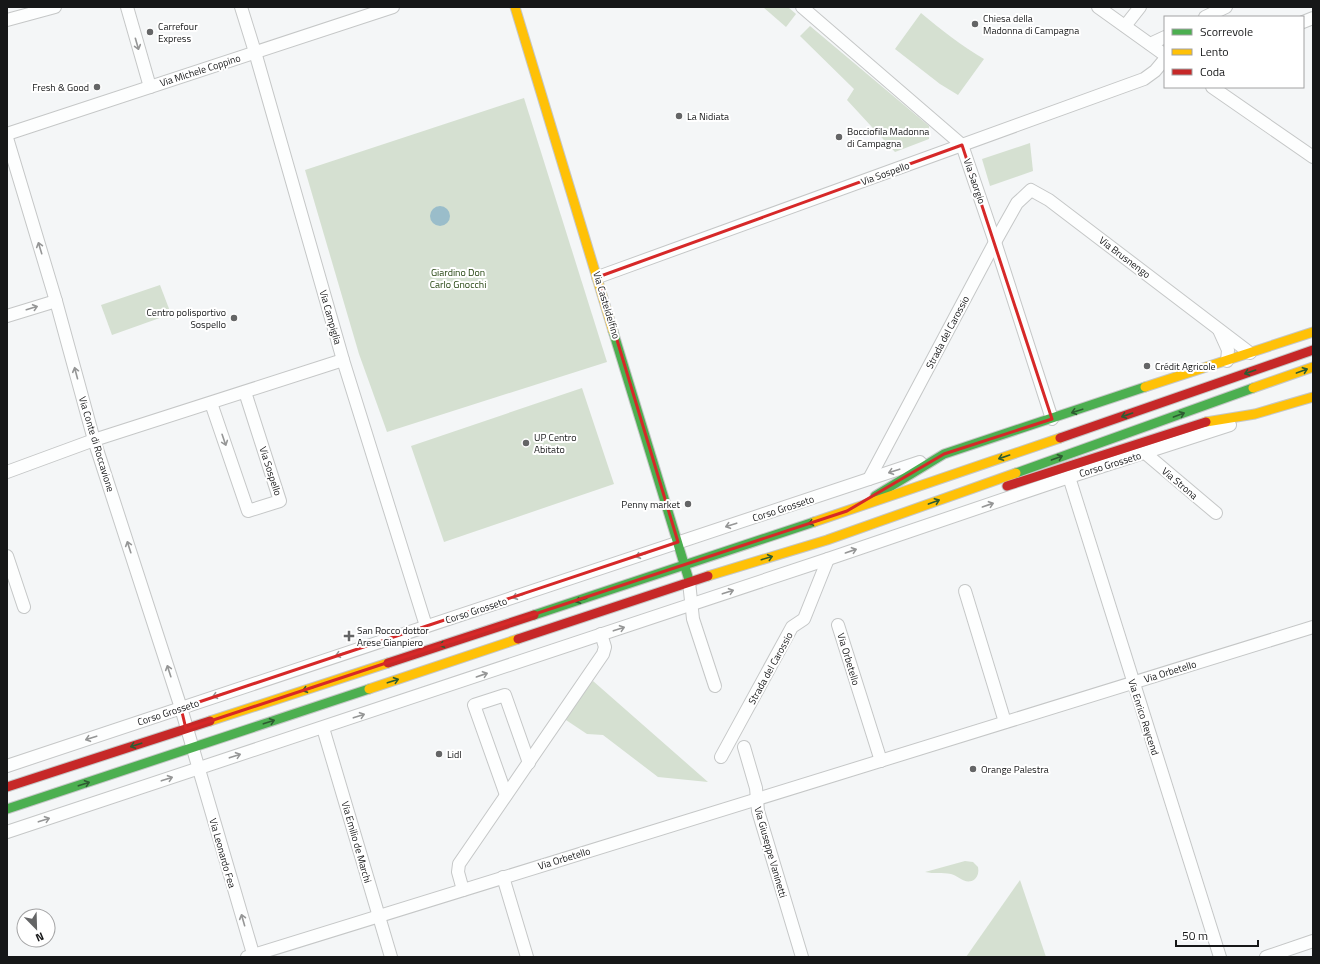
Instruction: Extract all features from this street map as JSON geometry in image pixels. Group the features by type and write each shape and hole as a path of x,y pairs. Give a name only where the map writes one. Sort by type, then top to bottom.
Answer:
{"main road":[{"name":"Via Casteldelfino","path":"515,7 598,277 689,582"},
{"name":"Corso Grosseto","path":"847,511 877,495 944,454 1313,332"},
{"name":"Corso Grosseto","path":"7,787 684,566 1313,350"},
{"name":"Corso Grosseto","path":"7,809 689,582 832,538 1313,367"},
{"name":"Corso Grosseto","path":"832,538 885,526 1197,424 1277,409 1313,397"}],"street":[{"path":"7,20 55,7"},
{"path":"127,7 150,87"},
{"name":"Via Campiglia","path":"241,7 343,360 426,626"},
{"name":"Via Michele Coppino","path":"7,134 393,7"},
{"name":"Via Saorgio","path":"802,7 962,145 1052,419"},
{"path":"1098,7 1164,54"},
{"path":"1126,26 1140,7"},
{"path":"1207,16 1226,7"},
{"path":"1150,44 1164,37"},
{"name":"Via Sospello","path":"598,277 1144,79 1155,71 1164,60"},
{"path":"1213,88 1313,157"},
{"name":"Via Conte di Roccavione","path":"7,138 56,301 94,440 181,708 192,748"},
{"name":"Strada del Carossio","path":"869,479 995,242 1017,203 1031,190"},
{"name":"Via Brusnengo","path":"1031,190 1049,200 1250,353"},
{"path":"7,316 56,301"},
{"name":"Via Brusnengo","path":"1217,327 1228,350 1227,361"},
{"path":"7,472 94,440 343,360"},
{"name":"Via Sospello","path":"211,403 248,511 280,501 245,392"},
{"name":"Corso Grosseto","path":"7,832 691,605 1069,477 1277,409"},
{"name":"Via Strona","path":"1145,453 1216,513"},
{"name":"Corso Grosseto","path":"7,766 944,454"},
{"name":"Via Enrico Reycend","path":"1069,477 1220,957"},
{"path":"7,556 24,607"},
{"name":"Strada del Carossio","path":"721,757 792,627 804,619 828,559"},
{"name":"Via Casteldelfino","path":"689,582 691,605"},
{"path":"964,591 1005,722"},
{"path":"691,605 693,619 715,686"},
{"name":"Via Orbetello","path":"838,625 881,761"},
{"name":"Via Orbetello","path":"251,956 1313,627"},
{"path":"463,890 458,867 603,654 605,647 601,634"},
{"path":"506,795 474,705 505,695 529,762"},
{"name":"Via Emilio de Marchi","path":"323,728 391,957"},
{"name":"Via Giuseppe Vaninetti","path":"744,747 756,788 758,811 802,957"},
{"name":"Via Leonardo Fea","path":"192,748 251,956"},
{"path":"503,877 527,957"},
{"path":"1266,957 1313,941"}],"highlighted area":[{"path":"962,145 1052,419 944,454 847,511 186,729 181,708 678,542 598,277"}],"green space":[{"path":"763,7 788,7 796,14 786,27"},
{"path":"921,13 952,38 984,59 958,95 940,84 895,49"},
{"path":"810,26 929,126 929,139 895,152 847,100 854,89 800,36"},
{"name":"Giardino Don Carlo Gnocchi","path":"524,98 607,362 387,432 359,354 305,170"},
{"path":"1030,143 1033,171 990,186 982,159"},
{"path":"160,285 171,314 112,335 101,305"},
{"path":"582,388 614,484 444,542 411,446"},
{"path":"593,681 708,782 658,777 603,735 587,734 560,716"},
{"path":"965,861 973,862 978,867 978,875 972,881 963,880 951,874 925,872"},
{"path":"1020,880 1046,957 966,957"}],"water":[{"path":"440,206 447,209 450,216 447,223 440,226 433,223 430,216 433,209"}],"traffic: fast":[{"path":"613,331 689,580"},
{"path":"875,496 944,454 1145,387"},
{"path":"1016,473 1253,388"},
{"path":"534,615 814,522"},
{"path":"7,809 369,689"}],"traffic: slow":[{"path":"515,7 613,331"},
{"path":"1145,387 1313,332"},
{"path":"1253,388 1313,367"},
{"path":"1206,422 1255,414 1313,397"},
{"path":"814,522 1060,438"},
{"path":"708,576 827,540 1016,473"},
{"path":"369,689 518,639"},
{"path":"210,721 388,663"}],"traffic: jam":[{"path":"1060,438 1313,350"},
{"path":"1007,486 1206,422"},
{"path":"518,639 708,576"},
{"path":"388,663 534,615"},
{"path":"7,787 210,721"}],"place":[{"name":"Chiesa della Madonna di Campagna","path":"975,24"},
{"name":"Carrefour Express","path":"150,32"},
{"name":"Fresh & Good","path":"97,87"},
{"name":"La Nidiata","path":"679,116"},
{"name":"Bocciofila Madonna di Campagna","path":"839,137"},
{"name":"Centro polisportivo Sospello","path":"234,318"},
{"name":"Crédit Agricole","path":"1147,366"},
{"name":"UP Centro Abitato","path":"526,443"},
{"name":"Penny market","path":"688,504"},
{"name":"San Rocco dottor Arese Gianpiero","path":"349,636"},
{"name":"Lidl","path":"439,754"},
{"name":"Orange Palestra","path":"973,769"}]}
